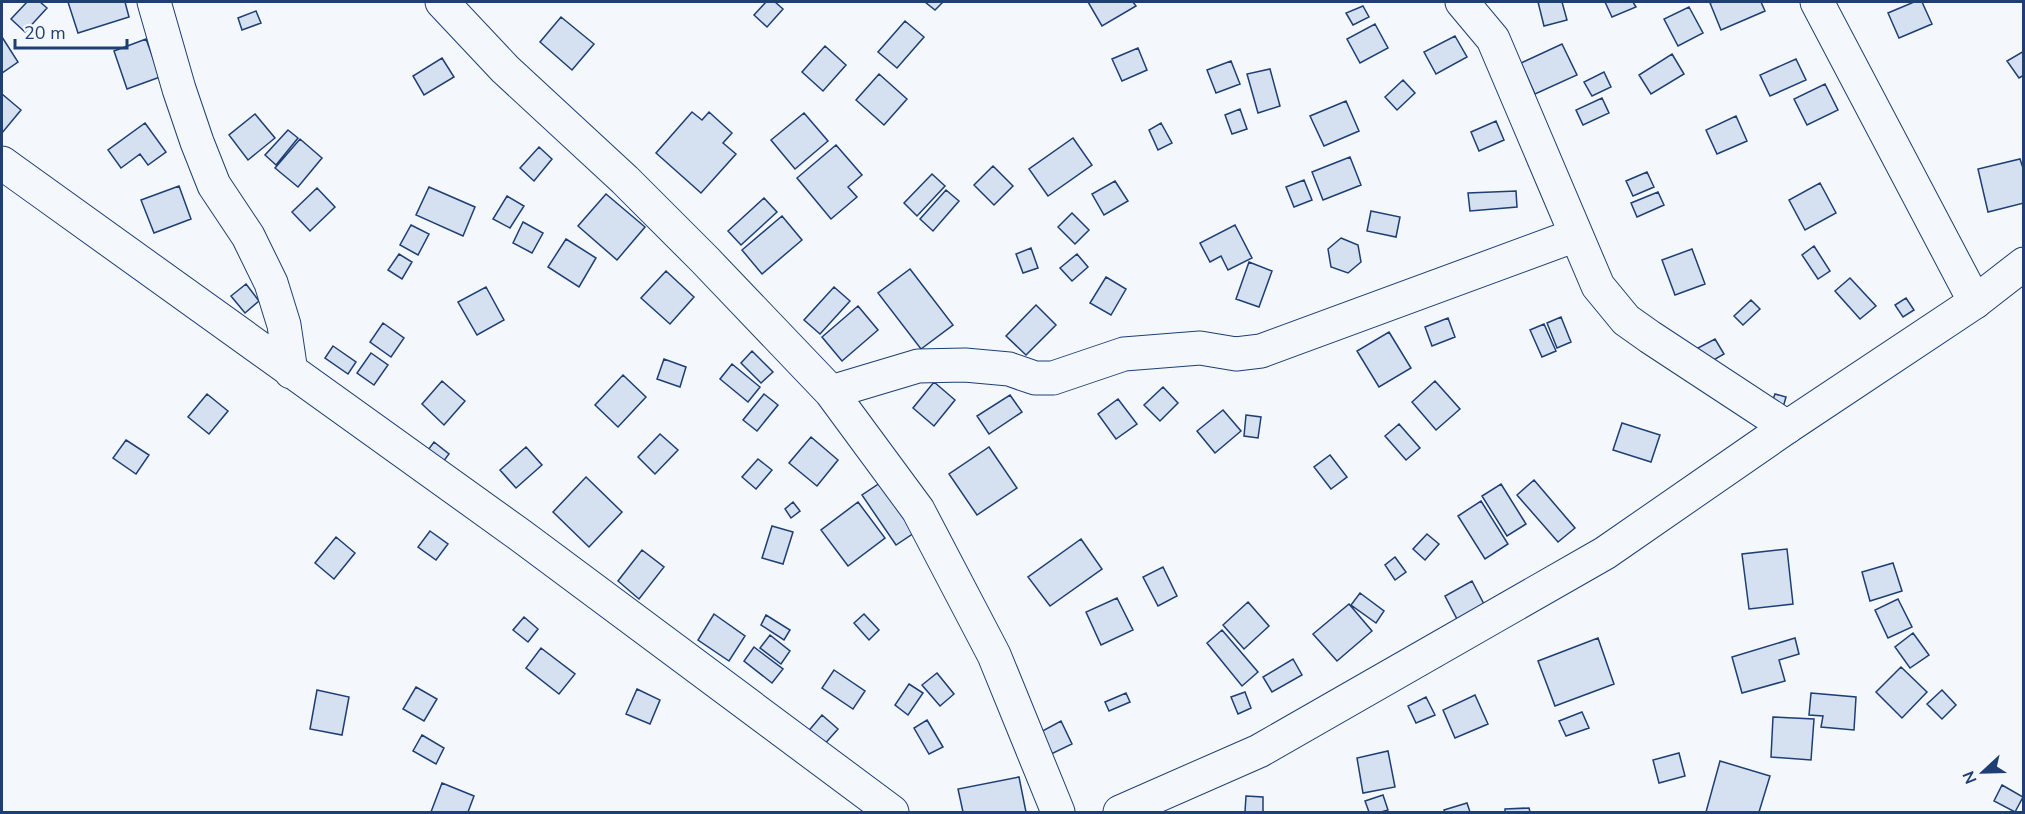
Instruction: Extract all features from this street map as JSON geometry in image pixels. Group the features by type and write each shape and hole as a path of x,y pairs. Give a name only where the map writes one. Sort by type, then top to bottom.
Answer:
{"street":[{"path":"154,2 179,88 214,185 248,236 271,283 284,325 291,372"},
{"path":"442,2 505,69 633,188 831,392 918,510 994,656 1058,813"},
{"path":"1462,2 1493,39 1598,286 1626,320 1650,338 1787,427"},
{"path":"1817,2 1975,302"},
{"path":"2,163 520,535 892,813"},
{"path":"831,392 918,366 965,365 1009,369 1035,378 1053,378 1124,354 1200,348 1236,354 1261,351 1576,234"},
{"path":"1120,813 1259,751 1605,554 1787,427 1975,302 2024,264"}],"building":[{"path":"27,2 40,2 47,8 25,32 11,19"},
{"path":"68,2 125,2 129,17 78,33"},
{"path":"766,2 775,2 783,9 767,27 754,15"},
{"path":"925,2 943,2 935,10"},
{"path":"1088,2 1133,2 1136,6 1102,26"},
{"path":"1538,2 1562,2 1567,20 1544,26"},
{"path":"1605,2 1633,2 1636,7 1612,17"},
{"path":"1761,2 1765,11 1721,30 1710,3"},
{"path":"1914,2 1922,2 1932,24 1899,38 1888,13"},
{"path":"1363,6 1369,17 1353,25 1346,13"},
{"path":"1689,7 1703,33 1678,46 1664,19"},
{"path":"256,11 261,23 242,30 238,18"},
{"path":"561,17 594,44 572,70 540,42"},
{"path":"905,21 924,37 897,68 878,52"},
{"path":"1375,24 1388,48 1360,63 1347,39"},
{"path":"1455,36 1467,57 1436,74 1424,52"},
{"path":"2,37 18,62 2,73"},
{"path":"146,39 160,77 127,89 114,51"},
{"path":"1562,44 1577,75 1535,94 1521,63"},
{"path":"825,46 846,65 823,91 802,72"},
{"path":"1138,48 1147,70 1122,81 1112,59"},
{"path":"2024,51 2024,75 2019,78 2007,61"},
{"path":"1672,54 1684,74 1651,94 1639,75"},
{"path":"442,58 454,77 424,95 413,76"},
{"path":"1796,59 1806,80 1770,96 1760,75"},
{"path":"1231,61 1240,84 1216,93 1207,70"},
{"path":"1270,69 1280,106 1258,113 1247,74"},
{"path":"1604,72 1611,87 1592,96 1584,82"},
{"path":"879,74 907,99 884,125 856,100"},
{"path":"1403,80 1415,93 1397,110 1385,97"},
{"path":"1825,84 1838,110 1807,125 1794,99"},
{"path":"2,94 21,110 2,133"},
{"path":"1602,98 1609,113 1583,125 1576,110"},
{"path":"1346,101 1359,131 1324,146 1310,116"},
{"path":"1240,109 1247,129 1232,134 1225,115"},
{"path":"692,112 702,120 709,112 732,133 723,143 736,154 701,193 656,153"},
{"path":"804,113 828,141 795,169 771,140"},
{"path":"255,114 275,138 248,160 229,135"},
{"path":"1736,116 1747,141 1717,154 1706,130"},
{"path":"1496,121 1504,140 1479,151 1471,132"},
{"path":"145,123 166,152 148,165 140,154 121,168 108,150"},
{"path":"1161,123 1172,143 1158,150 1149,130"},
{"path":"288,130 298,138 276,165 265,155"},
{"path":"1073,138 1092,165 1048,196 1029,169"},
{"path":"300,139 322,158 298,187 275,168"},
{"path":"836,145 862,175 848,187 857,197 831,219 797,178"},
{"path":"539,147 552,159 534,181 520,168"},
{"path":"1350,157 1361,185 1323,200 1312,172"},
{"path":"2020,159 2024,171 2024,203 1988,212 1978,169"},
{"path":"993,166 1013,186 994,205 974,185"},
{"path":"1647,172 1654,187 1633,196 1626,181"},
{"path":"932,174 945,186 917,216 904,203"},
{"path":"1304,180 1312,200 1294,207 1286,187"},
{"path":"1115,181 1128,201 1104,215 1092,194"},
{"path":"1820,183 1836,213 1805,230 1789,200"},
{"path":"179,186 191,219 154,233 141,200"},
{"path":"429,187 475,207 463,236 416,215"},
{"path":"317,188 335,207 310,231 292,212"},
{"path":"946,190 959,201 933,231 920,219"},
{"path":"1516,191 1517,207 1470,211 1468,193"},
{"path":"1658,192 1664,205 1637,217 1631,203"},
{"path":"606,194 645,227 617,260 578,226"},
{"path":"507,196 524,206 510,228 493,219"},
{"path":"764,198 777,212 741,245 728,231"},
{"path":"1371,211 1400,217 1396,237 1367,231"},
{"path":"1072,213 1089,230 1075,244 1058,227"},
{"path":"782,216 802,240 762,274 742,250"},
{"path":"523,222 543,233 532,253 513,243"},
{"path":"411,225 429,234 418,255 400,245"},
{"path":"1235,225 1252,258 1228,270 1221,256 1210,262 1200,243"},
{"path":"1341,238 1358,245 1361,262 1348,273 1331,267 1328,249"},
{"path":"566,239 596,258 579,287 548,267"},
{"path":"1814,246 1830,271 1818,279 1802,255"},
{"path":"1031,248 1038,268 1023,273 1016,254"},
{"path":"1692,249 1705,284 1675,295 1662,260"},
{"path":"399,254 412,262 402,279 388,270"},
{"path":"1077,254 1088,267 1072,281 1060,268"},
{"path":"1249,262 1272,271 1259,307 1236,299"},
{"path":"910,269 953,325 921,349 878,293"},
{"path":"666,271 694,297 670,324 641,298"},
{"path":"1106,277 1126,289 1111,315 1090,303"},
{"path":"1850,278 1876,306 1860,319 1835,291"},
{"path":"246,284 259,301 245,313 231,296"},
{"path":"486,287 504,320 477,335 458,302"},
{"path":"834,287 850,301 820,334 804,320"},
{"path":"1906,298 1914,310 1903,317 1895,305"},
{"path":"1751,300 1760,309 1743,325 1734,316"},
{"path":"1036,305 1056,325 1026,355 1006,336"},
{"path":"858,306 878,330 842,361 822,337"},
{"path":"1561,317 1571,342 1557,348 1547,323"},
{"path":"1448,318 1455,337 1432,346 1425,327"},
{"path":"383,323 404,338 391,357 370,342"},
{"path":"1544,324 1556,351 1542,357 1530,330"},
{"path":"1389,332 1411,368 1379,387 1357,351"},
{"path":"1715,339 1724,354 1705,365 1696,349"},
{"path":"333,346 356,362 348,374 325,358"},
{"path":"752,351 773,372 761,383 741,363"},
{"path":"371,353 388,365 374,385 357,373"},
{"path":"664,359 686,367 680,387 657,379"},
{"path":"732,364 760,387 748,402 720,379"},
{"path":"623,375 646,397 618,427 595,405"},
{"path":"442,381 465,401 444,425 422,404"},
{"path":"1435,381 1460,409 1436,430 1412,402"},
{"path":"934,382 955,400 934,426 913,408"},
{"path":"1163,387 1178,403 1160,421 1144,405"},
{"path":"207,394 228,411 209,434 188,417"},
{"path":"764,394 778,405 757,431 743,420"},
{"path":"1775,394 1786,397 1782,411 1770,408"},
{"path":"1010,395 1022,412 989,434 977,416"},
{"path":"1118,399 1137,424 1116,439 1098,414"},
{"path":"1223,410 1241,431 1215,453 1197,431"},
{"path":"1246,415 1261,417 1258,438 1244,436"},
{"path":"1622,423 1660,435 1651,462 1613,450"},
{"path":"1399,424 1420,448 1406,460 1385,436"},
{"path":"660,434 678,450 655,474 638,457"},
{"path":"811,437 838,460 817,486 789,463"},
{"path":"126,440 149,455 136,474 113,458"},
{"path":"434,442 449,454 440,466 425,454"},
{"path":"526,447 542,465 516,488 500,470"},
{"path":"989,447 1017,488 977,515 949,474"},
{"path":"1330,455 1347,477 1331,489 1314,467"},
{"path":"758,459 772,470 756,489 742,477"},
{"path":"586,477 622,512 589,547 553,512"},
{"path":"1534,480 1575,528 1558,542 1517,495"},
{"path":"883,481 917,531 896,545 862,495"},
{"path":"1501,484 1526,524 1507,536 1482,496"},
{"path":"1481,501 1508,544 1485,559 1458,516"},
{"path":"793,502 800,511 791,518 785,509"},
{"path":"858,502 885,538 848,566 821,530"},
{"path":"772,526 793,532 783,564 762,558"},
{"path":"430,531 448,544 436,560 418,547"},
{"path":"1427,534 1439,544 1425,560 1413,549"},
{"path":"336,537 355,553 334,579 315,563"},
{"path":"1081,539 1102,569 1050,606 1028,577"},
{"path":"1787,549 1793,604 1749,609 1742,554"},
{"path":"642,550 664,567 639,599 618,581"},
{"path":"1395,557 1406,572 1395,580 1385,565"},
{"path":"1893,563 1902,591 1870,601 1862,572"},
{"path":"1163,567 1177,596 1158,606 1143,577"},
{"path":"1472,581 1485,606 1458,621 1445,596"},
{"path":"1360,593 1384,611 1376,623 1351,605"},
{"path":"1117,598 1133,630 1101,645 1086,612"},
{"path":"1898,599 1912,627 1888,638 1875,610"},
{"path":"1248,602 1269,626 1244,649 1223,625"},
{"path":"1349,604 1372,631 1337,661 1313,634"},
{"path":"714,614 745,636 729,661 698,640"},
{"path":"864,614 879,630 869,640 854,623"},
{"path":"766,615 790,630 784,640 761,625"},
{"path":"524,617 538,629 528,642 513,630"},
{"path":"1222,630 1258,672 1242,686 1207,643"},
{"path":"1913,633 1929,655 1910,668 1895,647"},
{"path":"770,635 790,651 781,664 760,648"},
{"path":"1598,638 1614,684 1555,706 1538,661"},
{"path":"1795,638 1799,654 1779,660 1785,681 1742,693 1732,657"},
{"path":"754,647 783,669 772,683 744,661"},
{"path":"541,648 575,674 559,694 526,668"},
{"path":"1293,659 1302,675 1272,692 1263,677"},
{"path":"1901,667 1927,692 1902,718 1876,692"},
{"path":"834,670 865,691 853,709 822,688"},
{"path":"937,673 954,694 940,706 922,685"},
{"path":"909,684 923,693 908,715 895,705"},
{"path":"416,687 437,699 424,721 403,709"},
{"path":"637,689 660,700 650,724 626,714"},
{"path":"317,690 349,697 342,735 310,729"},
{"path":"1942,690 1956,705 1942,719 1927,704"},
{"path":"1245,692 1251,708 1238,714 1231,697"},
{"path":"1126,693 1130,702 1109,711 1105,702"},
{"path":"1811,693 1856,697 1854,730 1821,727 1823,716 1809,715"},
{"path":"1475,695 1488,724 1455,738 1443,710"},
{"path":"1426,697 1435,715 1416,723 1408,706"},
{"path":"1582,712 1589,728 1566,736 1559,721"},
{"path":"822,715 838,729 822,747 806,734"},
{"path":"1773,717 1814,719 1811,760 1771,757"},
{"path":"927,720 943,747 929,754 914,728"},
{"path":"1061,721 1072,744 1045,757 1035,735"},
{"path":"422,735 444,748 436,764 413,751"},
{"path":"1388,751 1395,787 1363,793 1357,758"},
{"path":"1679,753 1685,776 1659,783 1653,760"},
{"path":"1720,761 1770,776 1759,812 1706,812"},
{"path":"1019,777 1026,812 963,812 958,789"},
{"path":"442,783 474,796 468,812 431,812"},
{"path":"2002,785 2023,797 2015,812 1994,801"},
{"path":"1383,795 1388,810 1369,812 1365,801"},
{"path":"1246,796 1263,797 1263,812 1245,812"},
{"path":"1467,803 1470,812 1445,812 1444,810"},
{"path":"1529,808 1530,812 1505,812 1505,809"}]}
